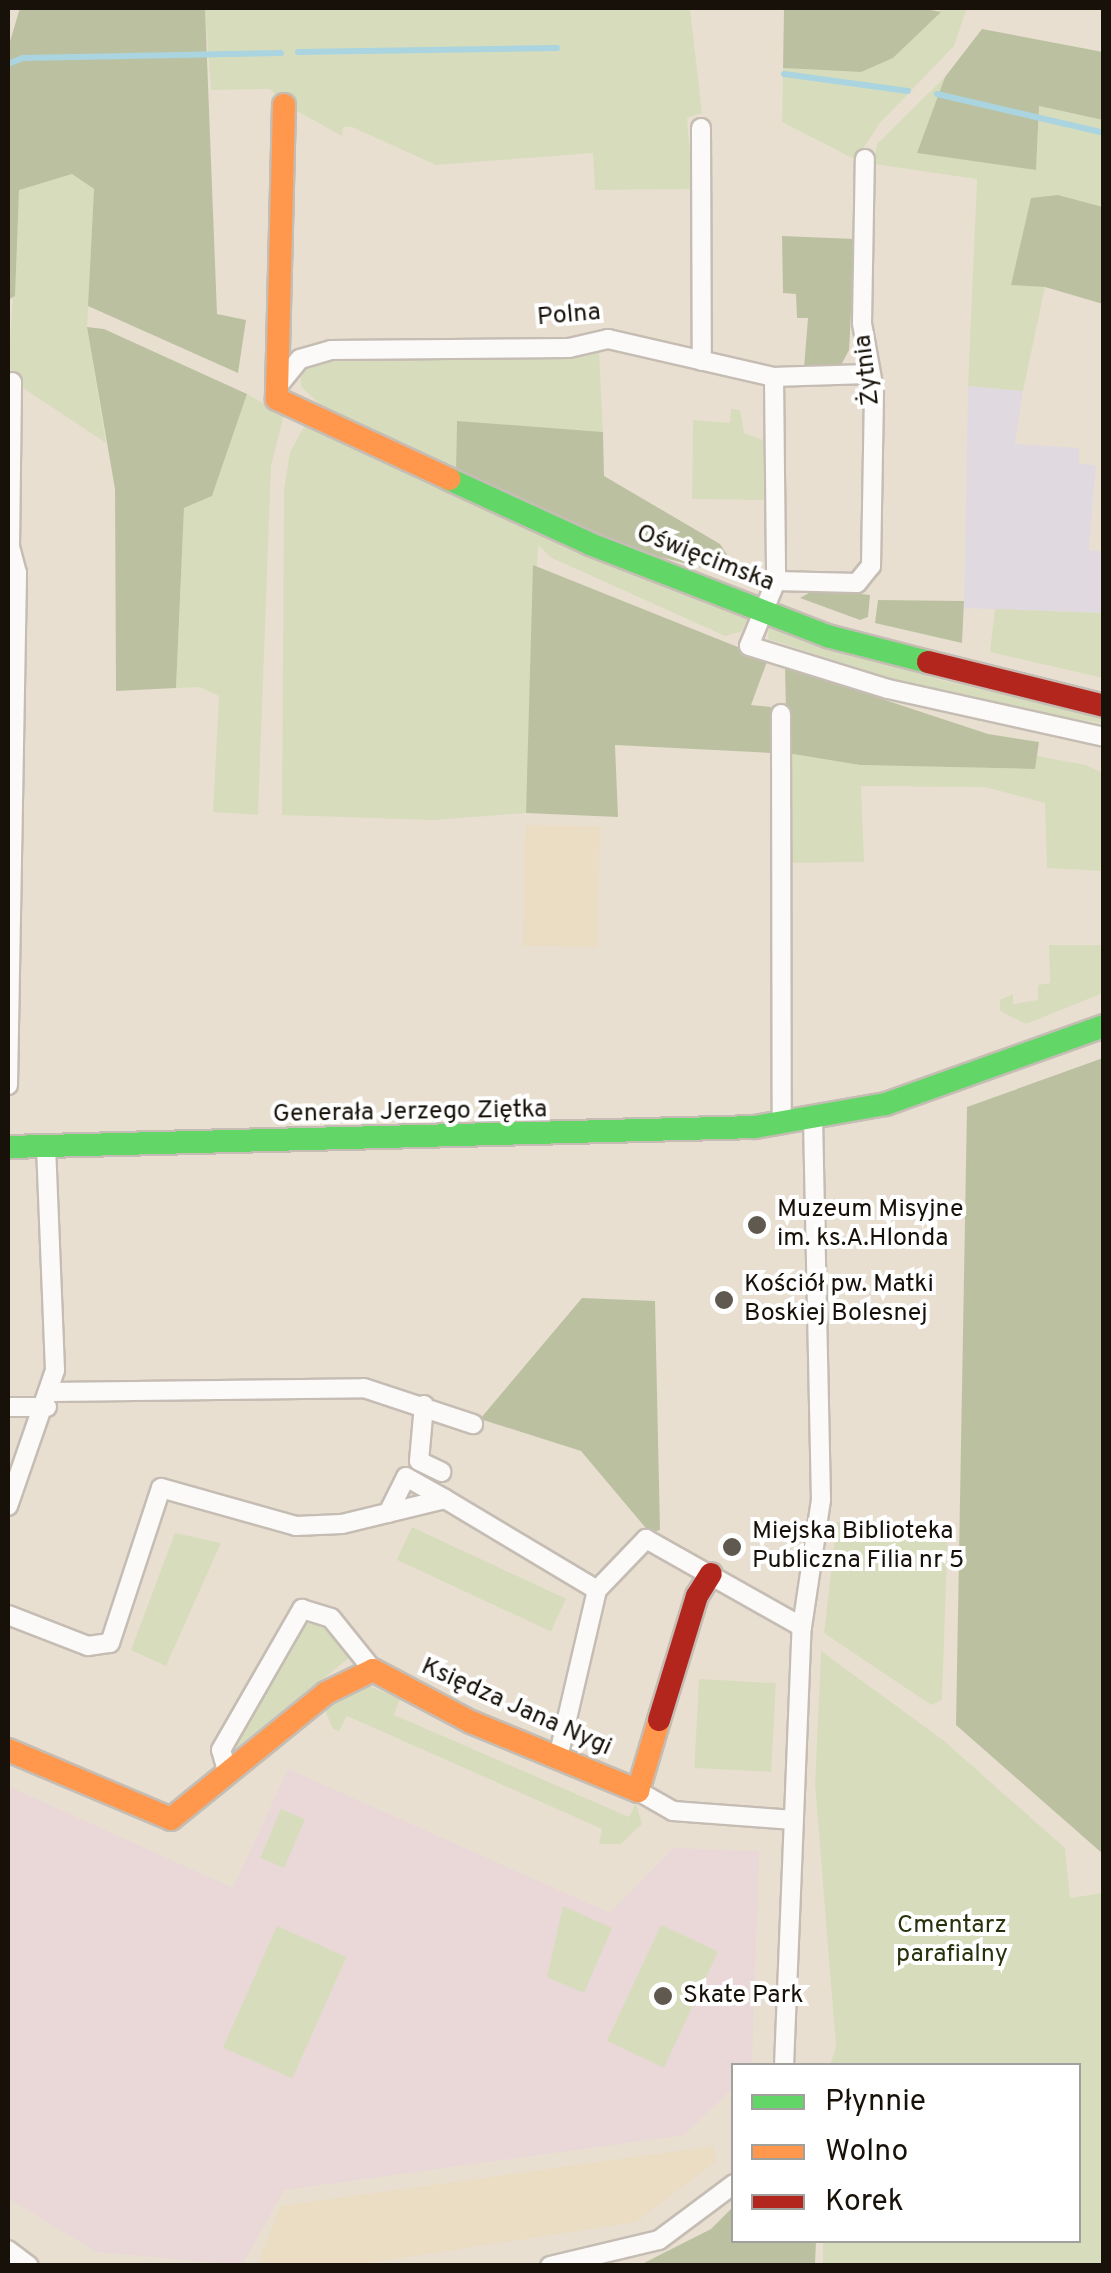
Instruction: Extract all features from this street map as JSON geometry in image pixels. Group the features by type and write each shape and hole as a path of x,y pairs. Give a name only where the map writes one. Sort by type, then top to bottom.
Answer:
{"street":[{"path":"279,390 275,318 284,106"},
{"path":"700,128 702,362"},
{"name":"Żytnia","path":"776,582 865,580 872,557 869,374 862,323 865,158"},
{"name":"Polna","path":"279,390 300,359 373,345 570,348 631,340 702,362 774,377 869,374"},
{"path":"774,377 776,582 749,646 888,689 1104,737"},
{"path":"8,1085 16,710 12,382"},
{"name":"Oświęcimska","path":"279,390 305,413 590,544 763,611 898,658 1104,706"},
{"path":"782,714 782,1124"},
{"name":"Generała Jerzego Ziętka","path":"8,1148 685,1134 782,1124 963,1080 1104,1026"},
{"path":"784,2063 802,1627 821,1500 813,1119"},
{"path":"8,1506 49,1400 46,1146"},
{"path":"8,1407 49,1400 364,1388 424,1404 473,1424"},
{"path":"424,1404 418,1461 442,1472"},
{"path":"388,1513 406,1477 597,1590"},
{"path":"8,1615 88,1646 110,1644 161,1488 296,1526 342,1524 445,1499"},
{"path":"558,1758 597,1590 646,1539 802,1627"},
{"name":"Księdza Jana Nygi","path":"638,1791 697,1596 711,1574"},
{"name":"Księdza Jana Nygi","path":"228,1774 222,1750 302,1609 332,1618 373,1670 471,1722 638,1791 673,1811 794,1820"},
{"path":"8,1750 171,1819 298,1721 326,1693 373,1670"},
{"path":"550,2266 659,2240 731,2186"},
{"path":"8,2250 29,2266"}],"shaded area":[{"path":"968,386 1023,391 1015,444 1079,448 1079,464 1096,465 1089,550 1103,551 1103,613 964,608"},
{"path":"525,825 600,826 598,947 523,946"},
{"path":"288,1769 610,1913 673,1848 759,1851 752,2063 731,2063 731,2090 684,2135 284,2190 242,2265 96,2252 8,2198 8,1786 233,1888"},
{"path":"714,2146 717,2161 636,2222 356,2265 257,2265 280,2206"}],"green space":[{"path":"20,8 205,8 217,314 246,320 238,373 88,306 94,189 72,174 19,190 15,296 8,300 8,48"},
{"path":"205,8 690,8 702,113 687,118 693,189 595,190 593,153 436,165 352,127 343,127 342,136 286,105 270,89 211,90"},
{"path":"784,8 920,8 941,12 893,58 861,72 783,68"},
{"path":"943,8 967,8 954,46 879,124 856,160 782,122 783,68 861,72"},
{"path":"982,29 1103,52 1103,120 1039,106 1036,170 917,153 945,77"},
{"path":"945,77 918,153 1036,170 1039,106 1103,120 1103,207 1058,195 1011,284 1045,287 1023,391 968,386 977,179 874,164 877,144"},
{"path":"72,174 94,189 87,327 106,443 8,378 19,189"},
{"path":"1058,195 1103,207 1103,304 1045,287 1011,285 1031,198"},
{"path":"782,236 855,239 849,350 840,367 804,368 808,318 797,318 796,294 783,293"},
{"path":"87,327 104,329 247,394 212,496 184,508 176,688 116,691 115,489"},
{"path":"599,351 603,432 457,422 456,469 334,417 301,387 301,374 314,364 375,353 566,357"},
{"path":"247,394 284,415 271,466 258,815 213,812 219,696 200,687 176,688 184,508 212,496"},
{"path":"731,409 740,410 744,433 771,443 771,500 692,499 693,420 730,423"},
{"path":"457,421 603,432 604,476 720,544 733,564 728,575 609,543 456,469"},
{"path":"305,425 544,533 748,619 742,631 725,636 552,558 538,545 526,813 434,820 282,815 284,490 290,452"},
{"path":"533,565 768,659 751,705 771,707 772,753 615,745 618,817 526,813"},
{"path":"816,589 870,595 868,617 860,620 800,598"},
{"path":"878,600 964,601 962,643 875,623"},
{"path":"995,609 1103,613 1103,678 990,652"},
{"path":"769,627 940,680 1103,717 1102,723 991,705 883,676 768,639"},
{"path":"785,667 988,734 1039,742 1035,769 860,765 787,753"},
{"path":"787,753 860,765 1034,769 1037,756 1086,765 1103,773 1103,871 1047,868 1045,803 985,787 861,786 864,862 786,863"},
{"path":"1049,945 1103,945 1103,993 1026,1024 1000,1011 1000,1000 1013,994 1013,1004 1038,1000 1038,985 1050,983"},
{"path":"1104,1058 1103,1854 956,1725 967,1107"},
{"path":"582,1298 655,1301 660,1530 650,1533 581,1451 480,1419"},
{"path":"837,1522 948,1525 942,1700 931,1705 824,1633"},
{"path":"412,1527 566,1599 551,1631 397,1560"},
{"path":"175,1533 221,1543 166,1666 131,1650"},
{"path":"309,1620 319,1621 354,1654 236,1748 232,1742"},
{"name":"Cmentarz parafialny","path":"821,1651 943,1740 1065,1848 1070,1898 1103,1893 1103,2265 823,2265 823,2243 1081,2243 1081,2063 831,2063 836,2047 815,1784"},
{"path":"699,1679 776,1683 771,1772 694,1768"},
{"path":"367,1685 400,1699 394,1715 629,1817 636,1803 642,1824 621,1844 599,1844 602,1829 347,1716 339,1731 333,1729 326,1713 329,1702"},
{"path":"281,1809 305,1819 284,1868 260,1858"},
{"path":"563,1906 612,1928 584,1993 547,1977"},
{"name":"Skate Park","path":"661,1925 718,1952 664,2068 607,2041"},
{"path":"277,1926 346,1957 292,2078 223,2048"},
{"path":"731,2209 731,2243 816,2243 815,2265 640,2265 711,2229"}],"waterway":[{"path":"298,52 557,48"},
{"path":"8,64 23,58 281,53"},
{"path":"784,74 908,91"},
{"path":"937,94 1104,133"}],"traffic: fast":[{"path":"449,479 590,544 827,636 928,662"},
{"path":"8,1147 755,1127 886,1104 1104,1026"}],"traffic: slow":[{"path":"284,105 277,399 449,479"},
{"path":"8,1750 171,1819 326,1693 373,1670 471,1722 638,1791 659,1720"}],"traffic: jam":[{"path":"928,662 1104,706"},
{"path":"659,1720 697,1596 711,1574"}],"place":[{"name":"Muzeum Misyjne im. ks.A.Hlonda","path":"757,1225"},
{"name":"Kościół pw. Matki Boskiej Bolesnej","path":"724,1300"},
{"name":"Miejska Biblioteka Publiczna Filia nr 5","path":"732,1547"},
{"name":"Skate Park","path":"663,1996"}]}
